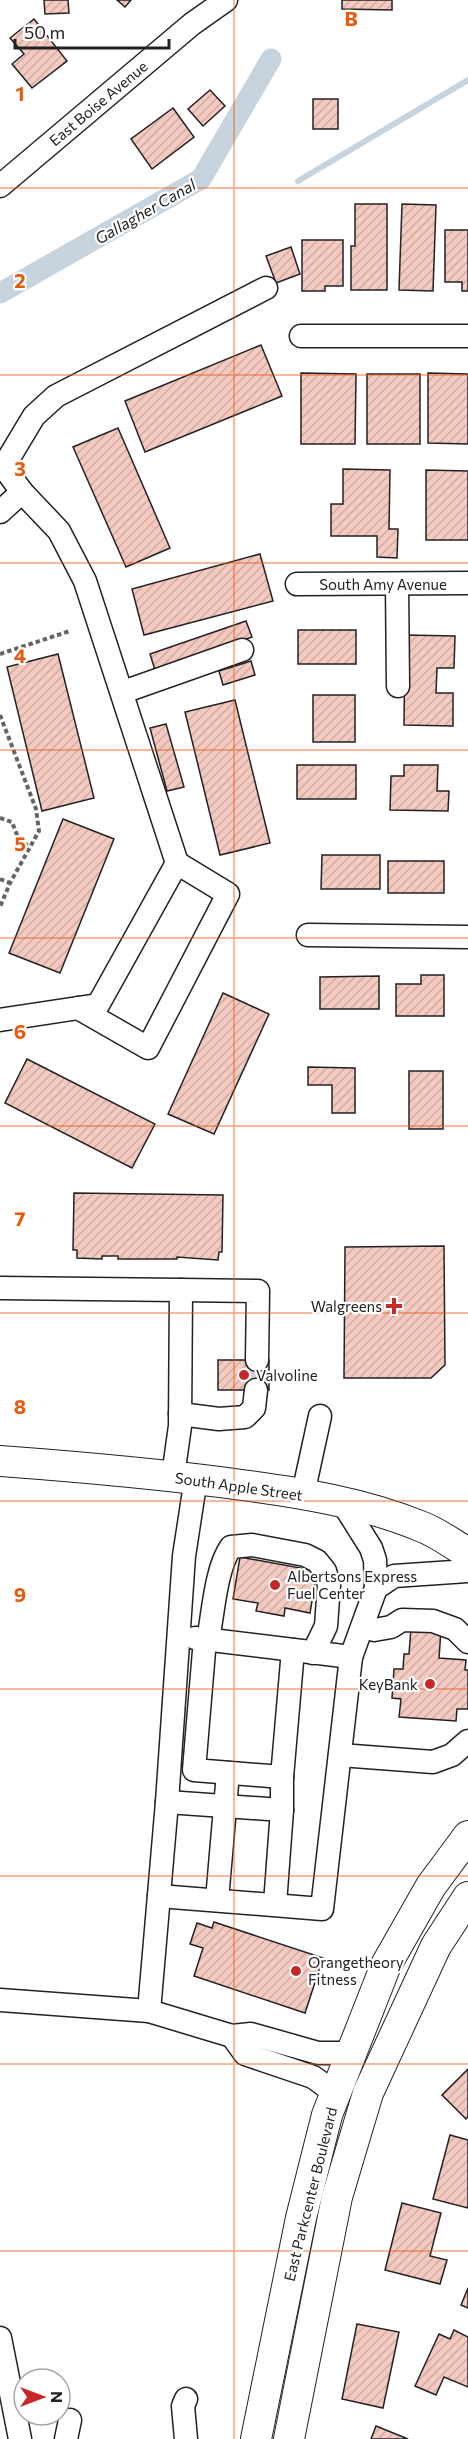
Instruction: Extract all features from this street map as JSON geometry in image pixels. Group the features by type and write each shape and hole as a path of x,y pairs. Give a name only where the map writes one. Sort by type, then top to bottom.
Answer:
{"main road":[{"name":"South Apple Street","path":"0,1461 184,1477 303,1494 342,1502 423,1527 468,1552"},
{"name":"East Parkcenter Boulevard","path":"256,2439 302,2218 327,2115 386,1965 431,1886 468,1836"},
{"name":"East Parkcenter Boulevard","path":"289,2439 337,2197 368,2093 436,1946 468,1897"}],"street":[{"path":"192,24 193,0"},
{"name":"East Boise Avenue","path":"0,186 192,24 226,0"},
{"path":"78,1008 148,1048 228,894 177,863 86,581 59,531 22,492 2,464 34,416 56,396 267,288"},
{"path":"301,336 468,336"},
{"path":"0,512 22,492"},
{"name":"South Amy Avenue","path":"297,584 468,583"},
{"path":"398,584 398,686"},
{"path":"123,692 243,650"},
{"path":"0,1020 98,1005 177,863"},
{"path":"308,935 468,937"},
{"path":"0,1288 252,1291 250,1360"},
{"path":"149,2011 167,1802 184,1556 184,1477 180,1414 182,1290"},
{"path":"180,1414 219,1419 242,1405 250,1390"},
{"path":"303,1494 320,1416"},
{"path":"159,1896 322,1909 351,1658 376,1588 375,1560 371,1548 342,1502"},
{"path":"275,1904 282,1810 282,1777 303,1651 326,1626 329,1585 326,1571 317,1562 304,1556 252,1545 231,1547 219,1574 206,1640 194,1770 282,1777"},
{"path":"376,1588 394,1576 468,1571"},
{"path":"363,1626 374,1630 391,1627 402,1620 433,1621 455,1629 468,1642"},
{"path":"178,1636 351,1658"},
{"path":"340,1755 433,1762 452,1755 468,1741"},
{"path":"217,1900 228,1773"},
{"path":"167,1802 282,1810"},
{"path":"0,2000 149,2011 232,2036 251,2034 318,2053 351,2053"},
{"path":"232,2036 245,2054 313,2077 335,2093"},
{"path":"0,2338 20,2439"},
{"path":"186,2399 183,2406 186,2439"}],"path":[{"path":"0,654 70,631"},
{"path":"0,715 36,809 39,831 10,883 0,907"},
{"path":"0,818 12,822 19,840 29,846"},
{"path":"0,879 10,883"}],"building":[{"path":"44,0 68,0 69,13 45,14"},
{"path":"117,0 131,0 125,7"},
{"path":"342,0 392,0 392,10 342,9"},
{"path":"34,19 67,61 32,88 12,64 24,54 10,38"},
{"path":"210,90 225,106 203,126 188,109"},
{"path":"313,99 338,99 338,129 313,129"},
{"path":"173,108 194,137 152,169 131,139"},
{"path":"355,204 387,204 387,290 351,290 351,246 355,246"},
{"path":"402,204 436,205 433,291 399,290"},
{"path":"445,230 468,230 468,291 462,291 462,282 445,282"},
{"path":"302,240 343,240 343,286 325,286 325,291 302,291"},
{"path":"291,247 300,274 276,283 266,256"},
{"path":"261,345 282,396 145,452 125,401"},
{"path":"301,373 356,374 355,444 301,444"},
{"path":"428,373 468,374 468,444 428,443"},
{"path":"367,374 420,374 420,444 367,444"},
{"path":"118,428 170,548 126,567 73,447"},
{"path":"343,469 390,470 389,529 398,529 397,558 377,557 377,536 331,536 331,504 343,504"},
{"path":"426,470 468,471 468,540 426,540"},
{"path":"260,554 273,601 144,635 132,589"},
{"path":"246,621 252,637 155,670 150,654"},
{"path":"298,630 356,630 356,664 298,664"},
{"path":"405,635 455,636 454,668 437,668 436,693 453,693 453,726 404,725"},
{"path":"58,654 94,798 42,811 7,667"},
{"path":"251,661 255,675 223,685 219,671"},
{"path":"313,695 355,695 355,742 313,742"},
{"path":"235,700 270,843 220,855 185,712"},
{"path":"166,724 184,787 167,791 150,728"},
{"path":"297,765 356,765 356,799 297,799"},
{"path":"404,765 438,765 437,791 449,791 448,811 390,810 391,776 404,776"},
{"path":"63,819 114,839 60,973 9,953"},
{"path":"322,855 380,855 380,889 321,889"},
{"path":"388,861 444,861 444,893 388,893"},
{"path":"421,975 444,975 444,1016 396,1016 396,984 421,984"},
{"path":"379,976 379,1009 320,1009 320,977"},
{"path":"223,993 269,1014 214,1134 168,1114"},
{"path":"27,1059 155,1124 132,1168 5,1103"},
{"path":"308,1067 355,1068 355,1113 332,1113 332,1085 308,1085"},
{"path":"409,1071 443,1071 443,1129 409,1129"},
{"path":"74,1193 223,1195 222,1252 219,1252 218,1260 177,1257 177,1259 118,1259 118,1256 102,1256 102,1259 77,1258 77,1250 73,1250"},
{"name":"Walgreens","path":"444,1246 445,1365 431,1378 344,1378 345,1247"},
{"name":"Valvoline","path":"218,1360 269,1360 269,1390 218,1390"},
{"name":"Albertsons Express Fuel Center","path":"240,1557 317,1571 310,1613 285,1608 284,1616 256,1611 258,1603 233,1599"},
{"name":"KeyBank","path":"411,1628 441,1630 439,1658 466,1660 468,1709 457,1709 456,1721 399,1717 401,1699 392,1698 394,1669 403,1669 404,1654 409,1654"},
{"path":"214,1922 323,1958 305,2013 194,1976 203,1948 190,1944 197,1923 212,1928"},
{"path":"468,2069 468,2117 466,2119 442,2095"},
{"path":"450,2135 468,2140 468,2208 433,2199"},
{"path":"402,2203 441,2213 430,2256 447,2260 440,2284 385,2270"},
{"path":"468,2288 468,2308 461,2305"},
{"path":"357,2324 399,2332 383,2408 342,2399"},
{"path":"454,2330 468,2337 468,2387 444,2377 436,2395 415,2386 439,2334 450,2339"},
{"path":"376,2426 408,2439 371,2439"}],"waterway":[{"name":"Gallagher Canal","path":"0,293 201,179 271,59"},
{"path":"298,181 468,80"}],"tunnel":[{"path":"256,1390 257,1360"}],"place":[{"name":"Walgreens","path":"394,1306"},
{"name":"Valvoline","path":"244,1375"},
{"name":"Albertsons Express Fuel Center","path":"275,1585"},
{"name":"KeyBank","path":"430,1684"},
{"name":"Orangetheory Fitness","path":"296,1971"}]}
